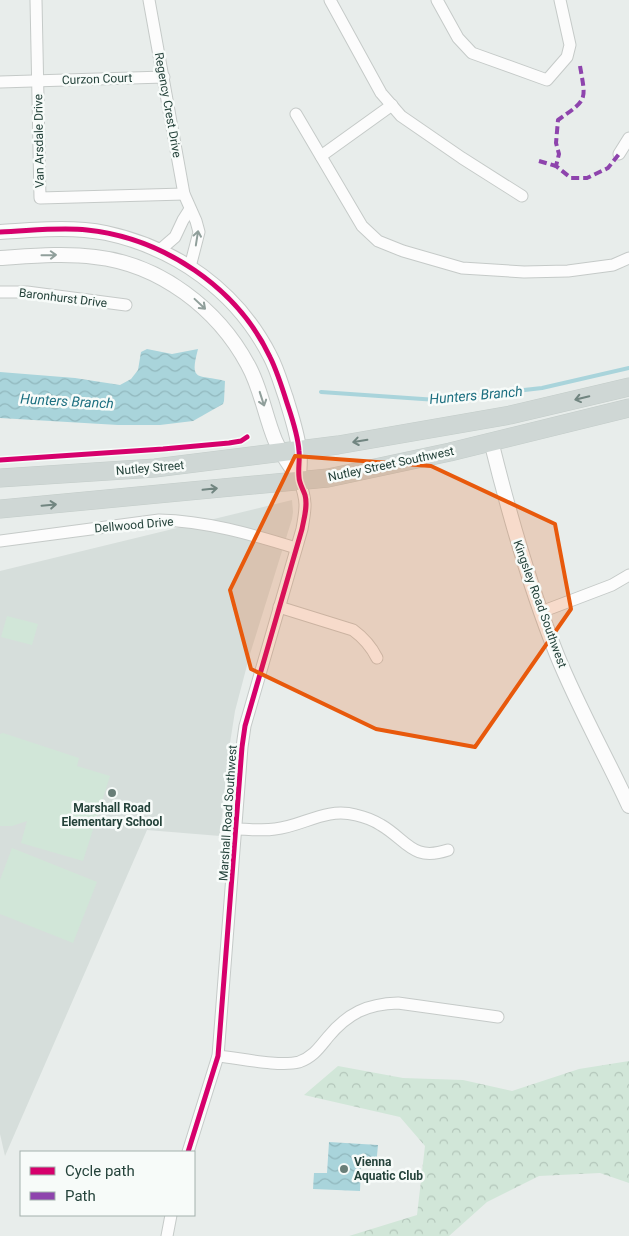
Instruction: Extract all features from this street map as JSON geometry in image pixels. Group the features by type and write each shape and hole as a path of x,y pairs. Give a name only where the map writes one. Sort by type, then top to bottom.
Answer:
{"main road":[{"name":"Nutley Street Southwest","path":"299,450 487,420 629,387"},
{"name":"Nutley Street Southwest","path":"0,509 328,478 629,408"},
{"name":"Nutley Street","path":"0,478 156,468 299,450"}],"street":[{"name":"Van Arsdale Drive","path":"36,0 40,198 184,194"},
{"name":"Regency Crest Drive","path":"149,0 184,194 199,232 190,267"},
{"path":"330,0 381,93 401,116 522,196"},
{"path":"437,0 458,38 472,53 547,80 567,57 570,45 560,0"},
{"name":"Curzon Court","path":"0,82 164,77"},
{"path":"320,156 392,105"},
{"path":"296,114 362,226 378,241 403,251 462,268 524,272 568,270 613,265 629,258"},
{"path":"619,154 629,138"},
{"path":"160,250 175,237 182,220 190,209"},
{"path":"0,232 87,230 124,238 160,250 206,278 232,302 253,329 270,356 292,419 299,450 299,480"},
{"path":"0,258 66,255 114,260 150,273 193,298 216,319 235,343 249,366 274,437 299,480"},
{"name":"Baronhurst Drive","path":"0,292 27,292 126,305"},
{"name":"Kingsley Road Southwest","path":"487,420 509,513 540,612 558,658 626,791 629,806"},
{"name":"Marshall Road Southwest","path":"188,1151 218,1056 245,726 306,509 306,497 299,480"},
{"name":"Dellwood Drive","path":"0,541 159,520 207,524 296,548"},
{"path":"540,612 612,585 629,576"},
{"path":"279,608 353,630 372,647 377,658"},
{"path":"236,829 274,829 320,815 336,813 353,814 368,818 381,825 417,852 429,854 448,850"},
{"path":"218,1056 285,1064 298,1062 310,1057 319,1050 338,1025 352,1015 367,1007 382,1004 398,1003 498,1017"},
{"path":"167,1236 171,1216"}],"highlighted area":[{"path":"295,456 431,466 555,524 571,609 475,747 376,729 251,669 230,590"}],"shaded area":[{"name":"Marshall Road Elementary School","path":"292,500 292,519 250,654 235,711 228,756 220,836 147,830 5,1156 0,1134 0,571"}],"green space":[{"path":"7,616 38,624 32,645 1,637"},
{"path":"3,733 79,758 77,766 110,776 83,861 21,843 27,821 12,826 0,826 0,734"},
{"path":"12,848 97,882 73,943 0,914 0,880"},
{"path":"629,1061 629,1183 600,1173 539,1176 487,1202 449,1236 349,1236 417,1215 425,1146 400,1117 304,1095 338,1066 403,1078 463,1080 512,1091 579,1069"}],"water":[{"path":"147,349 172,354 198,349 195,360 195,372 202,377 225,381 223,404 193,421 160,425 118,425 0,418 0,372 75,378 120,385 131,379 138,370 141,352"},
{"name":"Vienna Aquatic Club","path":"329,1142 378,1145 376,1166 361,1166 360,1191 313,1189 314,1173 327,1173"}],"waterway":[{"name":"Hunters Branch","path":"321,392 437,400 542,388 629,368"}],"marked path":[{"path":"580,66 584,93 580,103 558,120 556,143 559,154 556,166 571,178 587,178 608,168 619,154"},
{"path":"539,161 556,166"}],"cycle path":[{"path":"0,232 66,229 87,230 115,235 143,243 170,255 195,270 218,288 256,332 277,373 297,439 299,479 306,499 305,512 302,529 245,726 218,1056 188,1151"},
{"path":"0,460 229,443 241,441 247,437"}],"place":[{"name":"Marshall Road Elementary School","path":"112,793"},
{"name":"Vienna Aquatic Club","path":"344,1169"}]}
